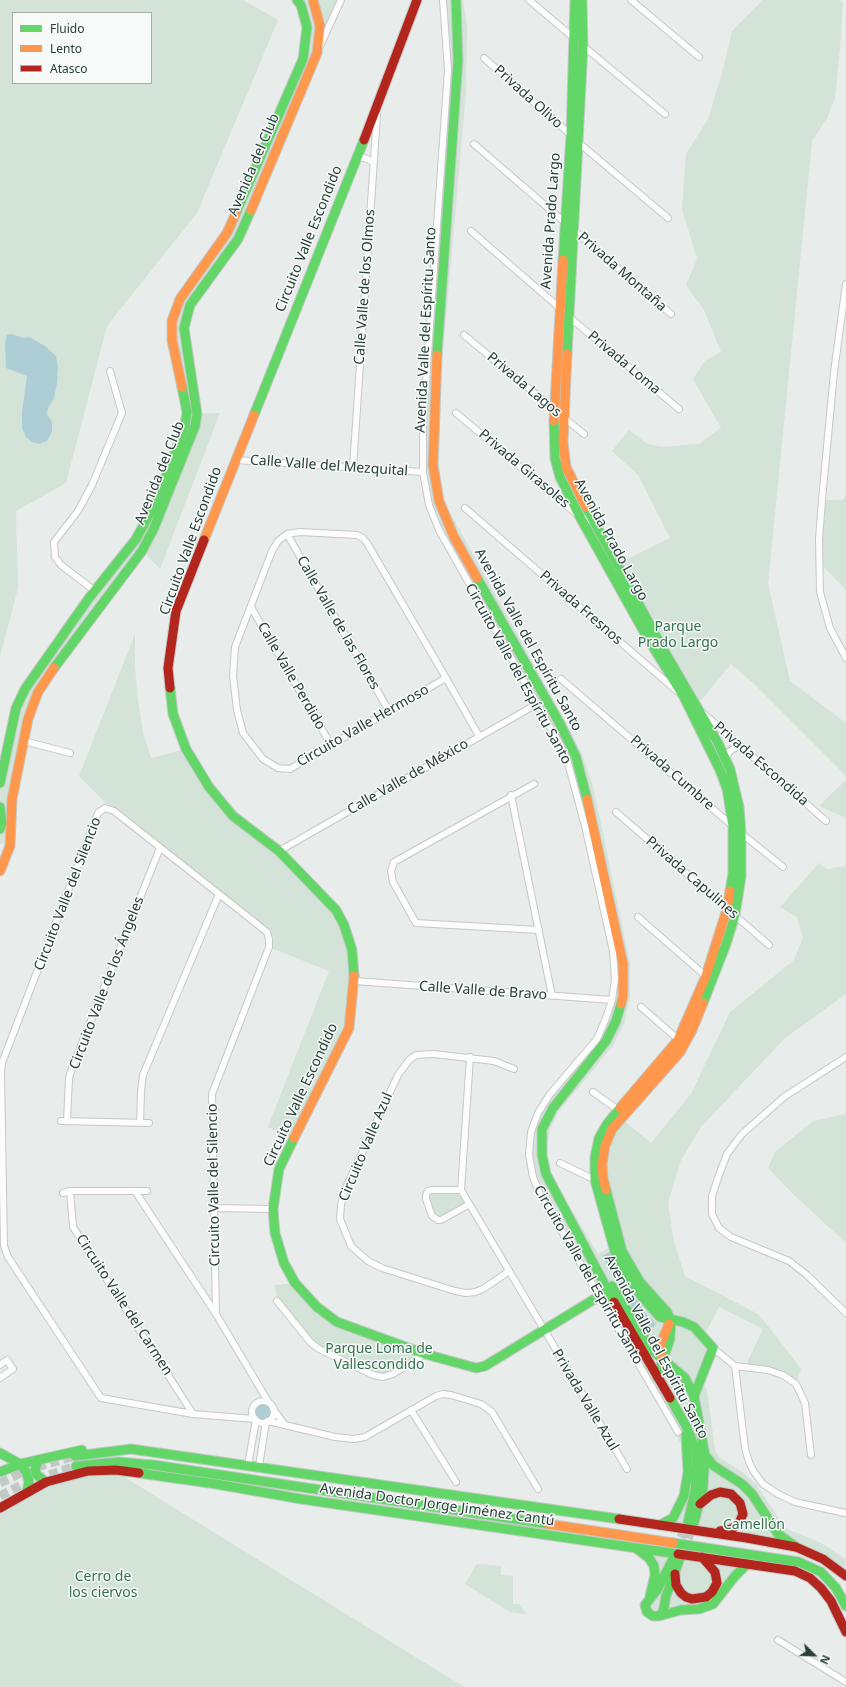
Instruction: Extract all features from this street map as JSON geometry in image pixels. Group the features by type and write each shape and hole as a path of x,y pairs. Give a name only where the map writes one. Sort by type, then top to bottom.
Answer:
{"street":[{"name":"Avenida del Club","path":"0,871 10,846 12,799 28,718 38,692 58,662 142,551 154,528 185,438 187,412 172,340 172,321 180,299 228,233 303,59 307,27 301,5 297,0"},
{"name":"Avenida del Club","path":"312,0 320,26 317,53"},
{"name":"Avenida del Club","path":"0,783 16,708 25,689 58,639 136,539 156,502 185,438 195,426 197,414 184,328 190,304 238,239 341,0"},
{"name":"Circuito Valle Escondido","path":"417,0 377,107 176,611 168,668 173,714 186,749 210,787 233,816 279,851 326,897 336,910 344,925 352,950 355,981 349,1028 280,1169 273,1209 275,1233 284,1263 300,1290 317,1307 337,1322 425,1354 476,1368 485,1366 604,1293"},
{"name":"Circuito Valle del Espíritu Santo","path":"443,0 448,70 423,424 423,472 429,506 439,530 537,704 568,763 577,793 613,951 615,979 612,1000 606,1018 596,1039 550,1094 538,1113 531,1132 529,1155 532,1177 539,1192 604,1293 678,1432"},
{"name":"Avenida Valle del Espíritu Santo","path":"456,0 458,60 436,365 433,465 439,501 454,537 559,722 576,757 585,788 623,964 623,996 616,1021 606,1041 553,1108 542,1129 542,1155 546,1174 591,1257 604,1293 686,1426 696,1450 697,1468 691,1522 700,1504 705,1473 705,1455 693,1392 686,1378 663,1360 646,1340 604,1274 591,1257"},
{"path":"530,0 665,114"},
{"name":"Avenida Prado Largo","path":"574,0 575,39 571,135 554,409 555,458 560,477 580,516 658,656 684,697 720,770 727,789 733,826 731,912"},
{"name":"Avenida Prado Largo","path":"582,0 583,46 579,143 573,229 563,442 566,467 593,521 696,707 718,743 730,769 739,807 741,833 741,877 709,979 681,1042 621,1113 612,1129 605,1146 602,1164 603,1193"},
{"path":"631,0 699,57"},
{"name":"Privada Olivo","path":"484,58 571,135"},
{"path":"303,59 313,63"},
{"name":"Calle Valle de los Olmos","path":"353,467 377,107"},
{"path":"579,143 668,218"},
{"name":"Privada Montaña","path":"474,144 671,314"},
{"path":"356,157 365,158 373,162"},
{"name":"Privada Loma","path":"471,231 569,317 679,409"},
{"path":"846,284 834,372 822,500 819,562 820,592 825,612 830,628 846,658"},
{"name":"Privada Lagos","path":"464,336 584,434"},
{"path":"95,591 61,565 55,557 54,542 78,511 92,485 122,413 110,371"},
{"name":"Privada Girasoles","path":"456,413 580,516 593,521"},
{"name":"Calle Valle del Mezquital","path":"236,460 423,472"},
{"name":"Privada Fresnos","path":"465,508 696,707"},
{"path":"287,534 300,532 357,535 363,538 479,736"},
{"name":"Circuito Valle Hermoso","path":"287,534 278,541 272,551 235,647 234,669 237,710 244,733 263,759 278,768 290,769 446,678"},
{"name":"Calle Valle de las Flores","path":"287,534 389,711"},
{"name":"Calle Valle Perdido","path":"251,607 331,745"},
{"path":"649,667 655,663 658,656"},
{"name":"Privada Cumbre","path":"561,679 783,867"},
{"name":"Calle Valle de México","path":"279,851 537,704"},
{"name":"Privada Escondida","path":"696,707 826,821"},
{"path":"24,741 70,753"},
{"path":"725,759 730,751 740,745"},
{"path":"534,784 511,795 394,862 391,871 393,882 416,923 539,930"},
{"path":"511,795 552,996"},
{"path":"0,807 2,823 0,829"},
{"name":"Circuito Valle del Silencio","path":"269,1403 216,1314 212,1094 269,947 269,939 267,932 114,811 105,808 98,813 2,1063 4,1246 8,1257 101,1398 194,1414 237,1417 285,1425 335,1437 354,1439 365,1437 436,1396 443,1394 451,1395 487,1407 492,1412 538,1489"},
{"name":"Privada Capulines","path":"616,812 769,945"},
{"name":"Circuito Valle de los Ángeles","path":"148,1123 64,1121 69,1078 72,1068 160,848"},
{"path":"140,1123 141,1091 144,1075 219,894"},
{"path":"638,917 709,979"},
{"name":"Calle Valle de Bravo","path":"355,981 612,1000"},
{"path":"641,1007 681,1042"},
{"name":"Circuito Valle Azul","path":"508,1272 483,1289 475,1292 460,1292 382,1268 368,1262 351,1246 340,1219 344,1192 403,1067 412,1058 424,1054 470,1057 494,1061 514,1069"},
{"path":"470,1057 461,1190 468,1205 544,1330"},
{"path":"846,1057 784,1097 742,1134 727,1154 719,1175 712,1196 712,1214 719,1228 731,1237 783,1259 807,1275 846,1312"},
{"path":"593,1092 621,1113"},
{"name":"Avenida Prado Largo","path":"621,1113 607,1124 599,1138 595,1157 595,1180 603,1193 622,1251 640,1282 671,1320"},
{"path":"560,1163 595,1180"},
{"path":"461,1190 428,1191 426,1199 432,1216 434,1219 441,1220 468,1205"},
{"path":"135,1191 216,1314"},
{"path":"62,1193 147,1191"},
{"name":"Circuito Valle del Carmen","path":"70,1192 74,1227 194,1414"},
{"path":"214,1208 273,1209"},
{"path":"277,1301 311,1343 319,1349 373,1375 383,1377 393,1374 425,1354"},
{"path":"657,1377 663,1360 660,1351 661,1344 671,1320 683,1322 694,1327 712,1347 735,1366 768,1370 783,1375 796,1384 805,1403 811,1455"},
{"name":"Privada Valle Azul","path":"544,1330 626,1469"},
{"path":"693,1392 712,1347"},
{"path":"0,1365 7,1360 13,1370 0,1378"},
{"path":"735,1366 745,1448 748,1462 754,1472 763,1484 778,1494 795,1502 845,1513"},
{"path":"254,1465 261,1421 252,1410 258,1402 260,1388"},
{"path":"258,1402 262,1401 269,1403 285,1425"},
{"path":"261,1421 273,1416 273,1409"},
{"name":"Circuito Valle del Silencio","path":"237,1417 252,1410"},
{"path":"411,1410 456,1482"},
{"path":"254,1465 261,1421"},
{"path":"660,1525 673,1518 684,1496 688,1472 686,1426"},
{"path":"0,1472 20,1464 91,1448 109,1447 131,1449"},
{"name":"Avenida Doctor Jorge Jiménez Cantú","path":"76,1456 131,1449 254,1465 700,1531 796,1547 823,1559 846,1576"},
{"path":"0,1454 20,1464 26,1472 28,1476 27,1492"},
{"path":"705,1455 714,1466 742,1484 752,1494 778,1534 796,1547"},
{"path":"38,1461 35,1470 37,1475 46,1482"},
{"name":"Avenida Doctor Jorge Jiménez Cantú","path":"76,1466 119,1462 169,1468 799,1562 821,1572 836,1588 846,1606"},
{"path":"137,1473 144,1469 159,1470 169,1468"},
{"name":"Avenida Doctor Jorge Jiménez Cantú","path":"2,1505 46,1482 88,1471 116,1470 636,1548 665,1551 795,1571 810,1578 832,1601 846,1632"},
{"path":"700,1504 711,1495 720,1492 732,1494 740,1503 743,1514 739,1523 732,1529 700,1531"},
{"path":"641,1538 665,1551"},
{"path":"636,1548 649,1558 654,1566 655,1576 649,1599"},
{"path":"674,1572 676,1585 682,1593 692,1599 706,1597 712,1592 717,1583 715,1572 702,1557"},
{"path":"659,1616 663,1612 677,1558 657,1590 645,1605 646,1612 653,1616 659,1616 681,1610 699,1609 713,1604 735,1576 747,1564"},
{"path":"778,1640 846,1683 844,1687"}],"green space":[{"path":"0,0 243,0 278,20 197,213 107,326 66,483 16,511 18,588 0,657"},
{"path":"297,0 341,0 238,239 190,305 184,328 197,414 220,413 160,569 143,551 58,662 28,719 10,846 0,843 0,786 16,708 136,539 185,426 172,340 180,299 227,233 303,59 307,27"},
{"name":"Camellón","path":"443,0 463,0 467,26 466,92 442,364 439,463 440,487 447,507 582,754 593,786 630,963 630,997 624,1024 612,1047 558,1112 550,1130 546,1155 549,1172 598,1254 613,1245 627,1260 603,1178 605,1146 623,1120 651,1143 691,1094 730,1012 794,960 803,937 797,917 780,907 819,863 827,869 846,866 846,994 785,1038 701,1127 680,1162 668,1203 674,1242 685,1276 758,1314 801,1369 796,1384 783,1375 745,1367 763,1329 719,1307 704,1336 710,1344 692,1389 700,1380 707,1390 715,1450 719,1457 742,1472 756,1484 785,1528 821,1543 846,1559 844,1573 796,1547 700,1531 688,1522 677,1528 660,1525 681,1504 686,1438 678,1443 678,1432 539,1192 529,1155 538,1113 597,1039 612,1000 613,951 568,763 439,530 423,472 448,70","holes":["593,1259 646,1340 663,1360 656,1377"]},
{"name":"Parque Prado Largo","path":"763,0 841,0 843,3 835,99 827,118 812,141 768,584 790,681 846,723 846,776 753,683 731,664 697,705 615,565 670,538 638,475 612,451 629,430 646,443 661,447 699,444 721,428 693,379 705,361 721,352 704,310 686,285 697,259 682,209 686,154 708,119 724,66 732,31"},
{"path":"846,494 846,590 819,562 822,500 843,500"},
{"path":"135,634 135,666 138,700 143,732 151,758 186,749 233,816 325,897 352,950 349,1028 294,1139 268,1127 329,971 269,947 267,932 114,811 79,776"},
{"path":"846,780 846,818 819,806"},
{"path":"846,1114 846,1243 793,1194 768,1168 775,1152 813,1121"},
{"path":"425,1188 460,1191 467,1205 437,1224"},
{"name":"Parque Loma de Vallescondido","path":"295,1283 337,1322 425,1354 383,1377 319,1349 278,1305 275,1285"},
{"name":"Cerro de los ciervos","path":"116,1470 126,1478 464,1687 0,1687 0,1508 69,1476"},
{"path":"636,1548 747,1564 719,1598 699,1609 647,1612 654,1566"},
{"path":"477,1564 501,1566 501,1575 513,1576 513,1604 519,1604 526,1614 510,1612 465,1584"}],"water":[{"path":"11,334 24,338 29,337 45,346 56,356 58,368 57,383 54,398 48,408 47,414 52,422 52,432 47,441 40,444 32,442 26,437 22,428 22,412 27,376 6,368 5,343 7,335"},
{"path":"611,1251 615,1265 645,1313 656,1324 649,1331 645,1329 602,1256"},
{"path":"263,1401 271,1404 274,1412 271,1420 263,1423 255,1420 252,1412 255,1404"}],"tunnel":[{"path":"0,1483 29,1469 75,1456"},
{"path":"0,1496 25,1483 76,1466"},
{"path":"676,1550 687,1523"},
{"path":"683,1551 694,1524"}],"traffic: fast":[{"path":"236,213 303,59 307,27 301,5 297,0"},
{"path":"437,355 458,60 456,0"},
{"path":"563,260 571,135 575,0"},
{"path":"567,354 583,46 582,0"},
{"path":"254,415 364,140"},
{"path":"54,668 142,551 154,528 195,426 197,414 184,328 190,305 238,239 251,210"},
{"path":"0,783 16,708 25,689 89,598 136,539 156,502 185,426 187,412 182,387"},
{"path":"554,421 555,458 560,477 580,517 647,637 684,697 720,770 727,789 733,826 733,873 730,891"},
{"path":"586,507 663,649 718,743 730,769 739,807 741,833 741,877 735,915 726,944 703,1003"},
{"path":"477,578 559,722 576,757 587,799"},
{"path":"170,688 173,714 186,749 209,787 233,816 279,851 336,910 344,925 352,950 354,976"},
{"path":"0,807 2,823 0,829"},
{"path":"614,1302 546,1174 542,1155 542,1129 553,1108 606,1041 616,1021 621,1004"},
{"path":"620,1108 607,1124 599,1138 595,1157 595,1180 615,1252 627,1276 642,1297 660,1317 683,1322 694,1327 713,1348 694,1396"},
{"path":"294,1138 279,1169 273,1209 275,1233 284,1263 295,1283 317,1307 337,1322 425,1354 476,1368 485,1366 606,1292"},
{"path":"606,1190 622,1251 640,1282 667,1312 671,1320 670,1339 657,1377"},
{"path":"612,1286 653,1351 685,1378 694,1396 705,1455 703,1488 694,1523"},
{"path":"670,1398 686,1426 696,1450 697,1468 695,1491 688,1522"},
{"path":"660,1525 673,1518 684,1496 688,1472 686,1435"},
{"path":"75,1456 131,1449 619,1519"},
{"path":"0,1472 20,1464 82,1450"},
{"path":"0,1453 20,1464 26,1472 29,1481 27,1492"},
{"path":"705,1455 714,1466 742,1484 752,1494 778,1534 795,1546"},
{"path":"38,1461 35,1470 37,1475 46,1482"},
{"path":"76,1466 119,1462 154,1465 548,1524"},
{"path":"139,1473 216,1484 301,1499 678,1554"},
{"path":"673,1543 799,1562 821,1572 836,1588 846,1606"},
{"path":"637,1549 649,1558 654,1566 655,1575 650,1596"},
{"path":"674,1557 657,1590 645,1605 647,1612 653,1616 659,1616 663,1612 666,1596 680,1558"},
{"path":"659,1616 681,1610 699,1609 713,1604 735,1576 747,1564"}],"traffic: slow":[{"path":"251,210 317,53 320,26 313,0"},
{"path":"182,387 172,340 172,321 180,299 227,233 236,213"},
{"path":"554,421 563,260"},
{"path":"567,354 563,442 566,467 586,507"},
{"path":"437,355 433,465 439,501 454,537 477,578"},
{"path":"204,540 254,415"},
{"path":"0,871 10,846 12,799 28,719 38,692 54,668"},
{"path":"587,799 623,964 623,996 621,1004"},
{"path":"620,1108 678,1040 706,976 727,909 730,891"},
{"path":"294,1138 349,1028 354,976"},
{"path":"606,1190 602,1164 605,1146 612,1129 680,1052 692,1030 703,1003"},
{"path":"662,1359 660,1351 661,1343 669,1324"},
{"path":"548,1524 673,1543"}],"traffic: jam":[{"path":"364,140 417,0"},
{"path":"170,688 168,668 176,611 204,540"},
{"path":"614,1302 670,1398"},
{"path":"0,1508 46,1482 88,1471 116,1470 139,1473"},
{"path":"700,1504 711,1495 720,1492 731,1494 740,1503 743,1514 739,1523 732,1529 720,1531"},
{"path":"619,1519 747,1538 796,1547 823,1559 846,1576"},
{"path":"678,1554 795,1571 810,1578 821,1588 831,1601 846,1632"},
{"path":"675,1574 676,1585 681,1593 686,1597 692,1599 706,1597 712,1592 717,1583 715,1572 702,1557"}]}
